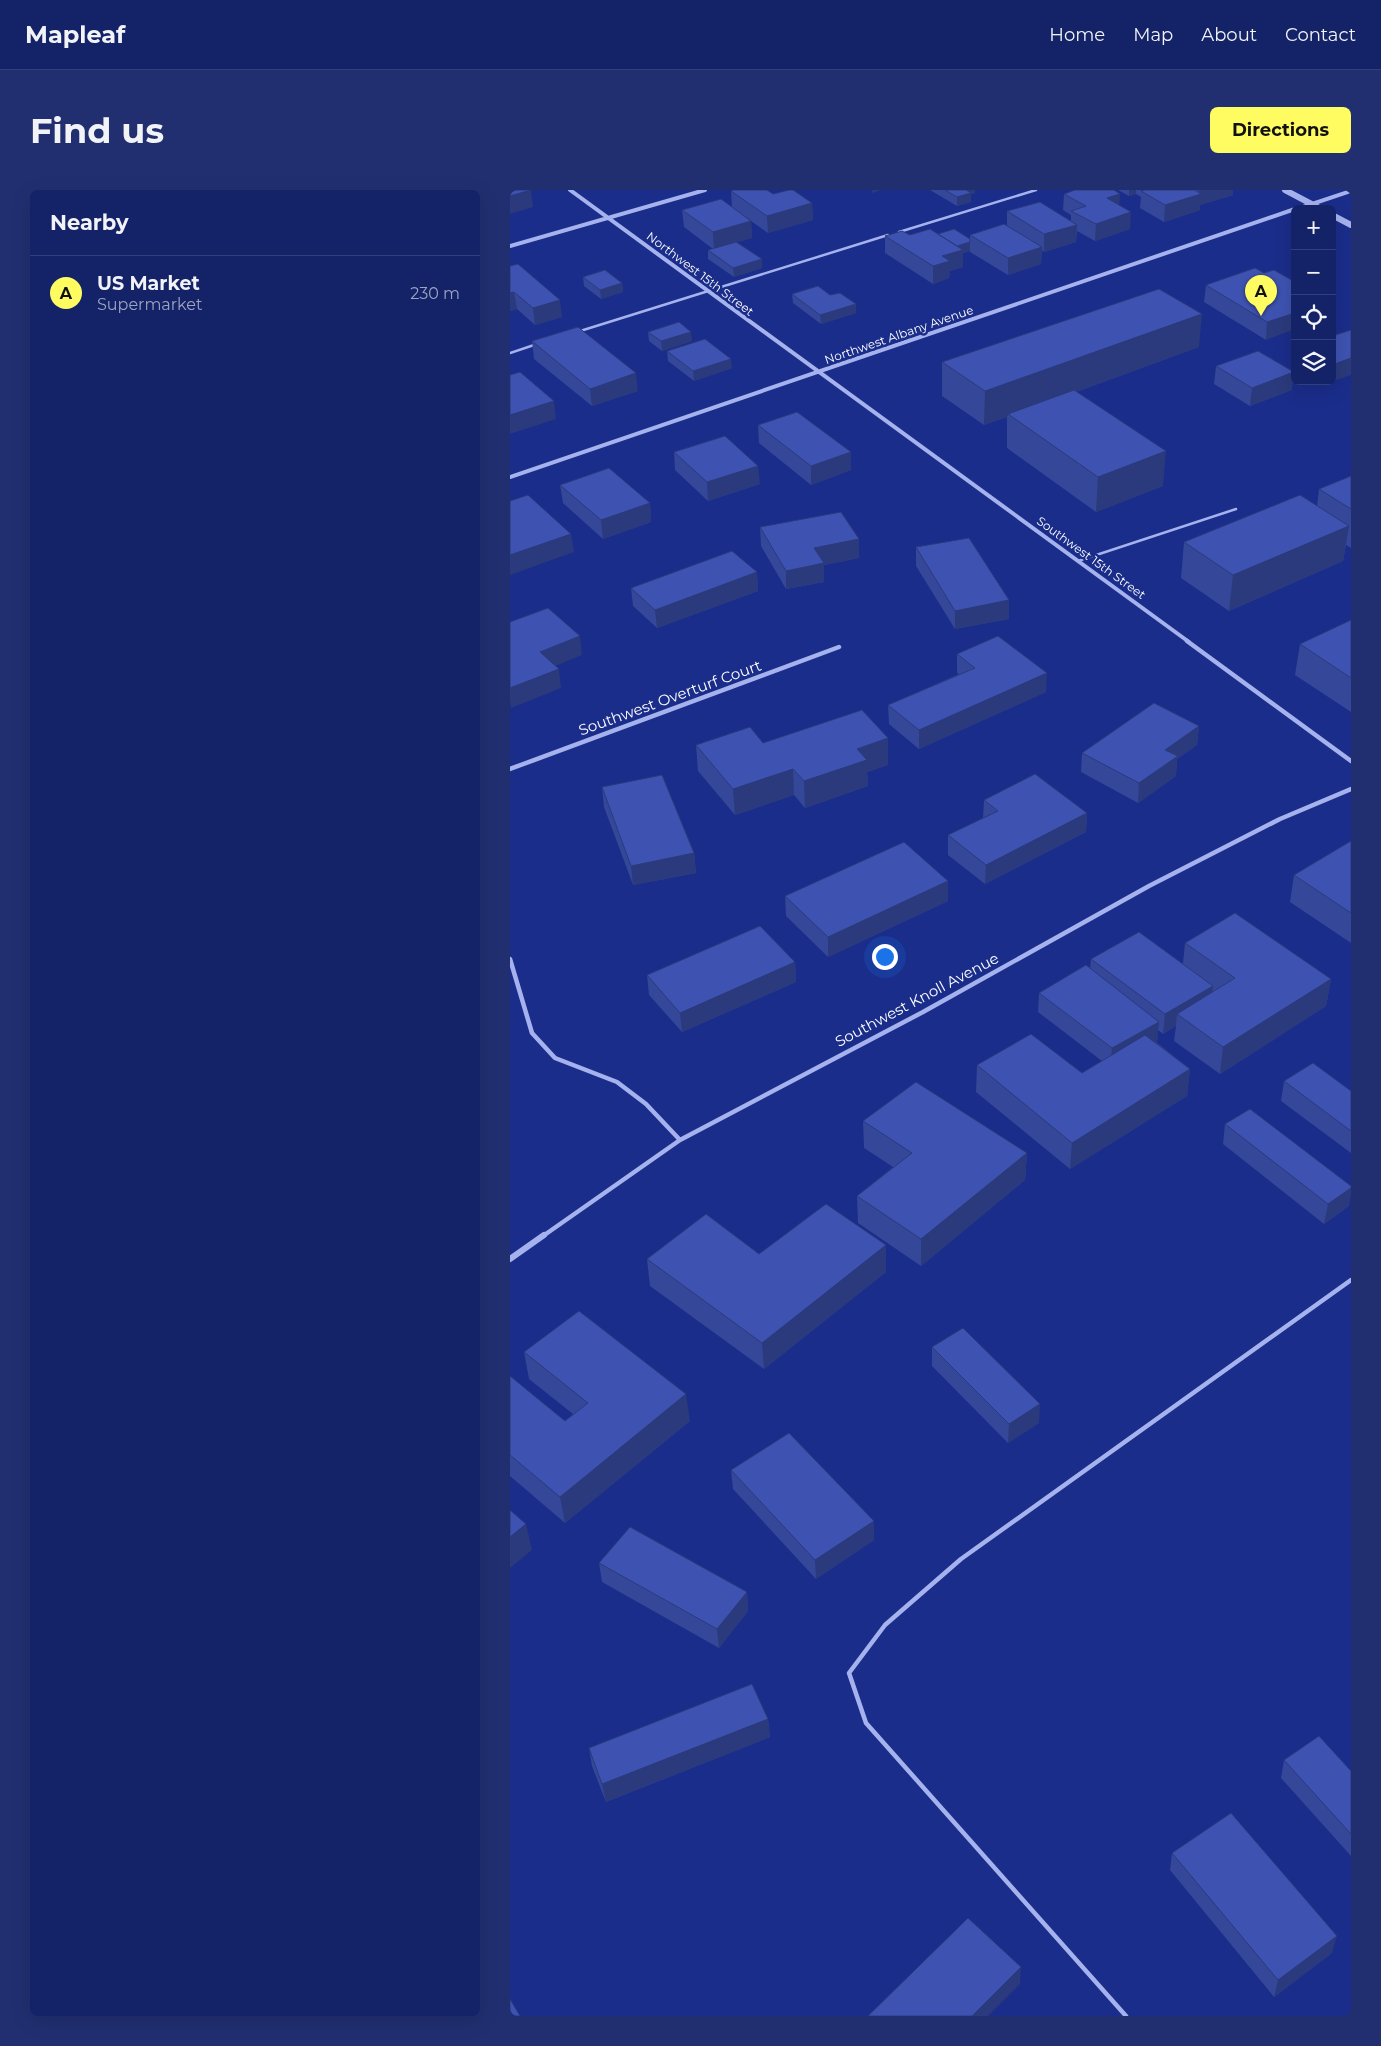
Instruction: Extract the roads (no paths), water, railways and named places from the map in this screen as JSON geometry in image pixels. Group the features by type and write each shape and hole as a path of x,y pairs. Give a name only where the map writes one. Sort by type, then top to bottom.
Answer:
{"street":[{"name":"Northwest 15th Street","path":"570,190 819,373"},
{"path":"510,246 705,190"},
{"path":"1285,190 1311,204"},
{"name":"Northwest Albany Avenue","path":"1308,205 1351,191"},
{"name":"Northwest Albany Avenue","path":"510,477 1291,211"},
{"path":"1336,217 1351,225"},
{"name":"Southwest 15th Street","path":"819,373 1351,761"},
{"name":"Southwest Overturf Court","path":"510,769 839,647"},
{"name":"Southwest Knoll Avenue","path":"510,1260 680,1140 923,1012 1149,886 1280,819 1351,789"},
{"path":"510,959 532,1032 555,1058 617,1082 646,1104 680,1140"}],"lane":[{"path":"575,332 1036,190"},
{"path":"510,353 538,344"},
{"path":"1078,561 1236,509"},
{"path":"1126,2016 866,1723 849,1673 885,1625 961,1560 1351,1280"}],"place":[{"name":"US Market","path":"1261,316"}]}
